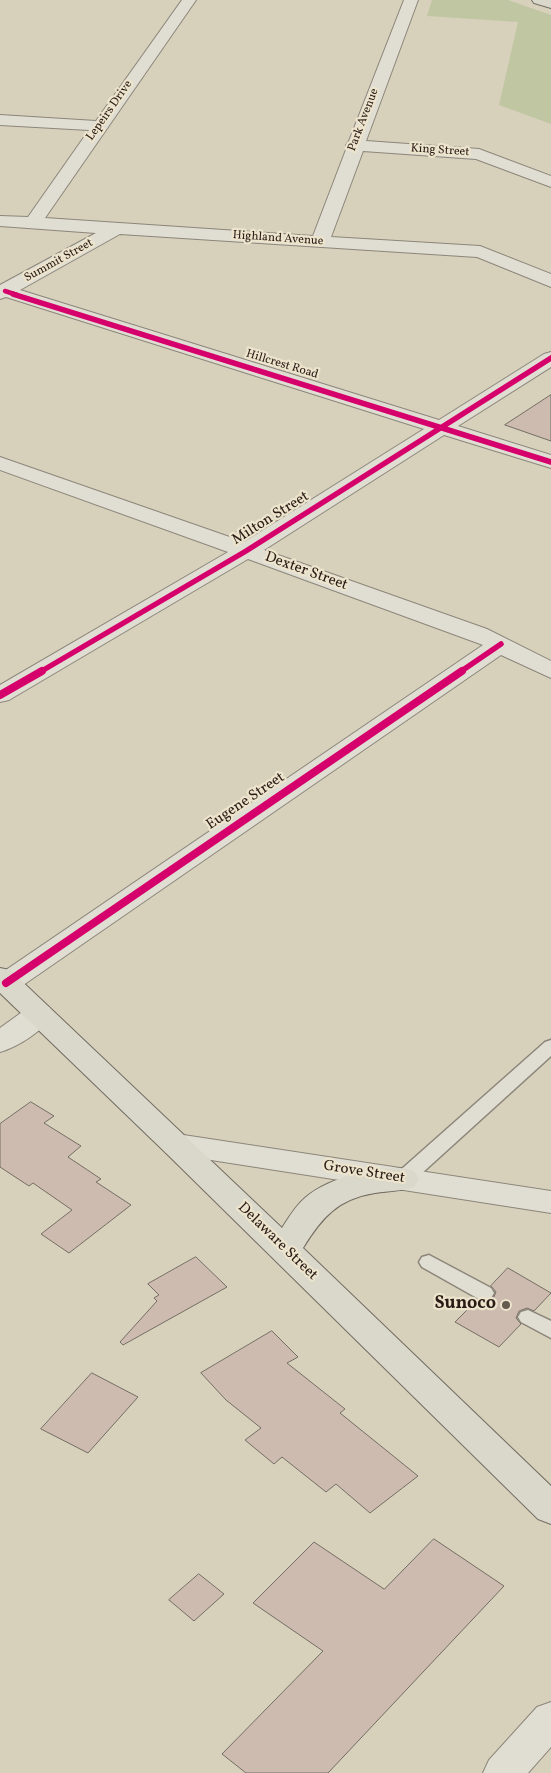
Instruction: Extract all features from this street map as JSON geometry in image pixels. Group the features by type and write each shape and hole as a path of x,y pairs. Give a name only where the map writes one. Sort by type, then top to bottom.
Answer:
{"main road":[{"path":"539,0 551,4"},
{"name":"Delaware Street","path":"3,980 177,1144 551,1509"},
{"path":"285,1250 309,1214 335,1193 365,1182 403,1179"}],"street":[{"name":"Lepeirs Drive","path":"33,223 189,0"},
{"name":"Park Avenue","path":"320,241 354,145 412,0"},
{"path":"0,120 100,126"},
{"name":"King Street","path":"354,145 479,154 551,182"},
{"name":"Highland Avenue","path":"0,220 480,252 551,281"},
{"name":"Summit Street","path":"2,292 118,228"},
{"name":"Hillcrest Road","path":"2,292 551,462"},
{"name":"Milton Street","path":"0,695 246,551 551,358"},
{"name":"Dexter Street","path":"6,470 246,551 479,634 551,671"},
{"name":"Eugene Street","path":"3,980 501,644"},
{"path":"0,1042 39,1014"},
{"name":"Grove Street","path":"177,1144 551,1202"},
{"path":"503,1773 551,1719"}],"lane":[{"path":"403,1179 551,1046"},
{"path":"429,1262 484,1292"},
{"path":"528,1317 551,1330"}],"green space":[{"path":"432,0 508,0 551,15 551,124 499,105 518,22 427,16"}],"building":[{"path":"551,395 551,441 505,425"},
{"path":"31,1102 54,1116 44,1123 81,1146 68,1157 101,1179 96,1182 131,1205 69,1253 41,1234 72,1210 33,1183 29,1186 0,1167 0,1124"},
{"path":"196,1257 227,1287 123,1345 120,1342 157,1301 154,1298 159,1295 148,1284"},
{"name":"Sunoco","path":"508,1268 551,1293 534,1311 527,1308 519,1311 516,1318 521,1324 499,1347 455,1322 477,1300 485,1302 493,1299 496,1292 491,1286"},
{"path":"272,1331 298,1357 287,1363 345,1409 340,1413 418,1476 370,1513 336,1484 326,1492 282,1457 274,1464 245,1440 261,1428 226,1400 201,1373"},
{"path":"92,1373 138,1397 88,1453 41,1429"},
{"path":"434,1539 504,1586 328,1773 246,1773 222,1754 323,1651 253,1603 314,1542 384,1589"},
{"path":"199,1574 224,1594 194,1621 169,1600"}],"cycle path":[{"path":"5,291 551,462"},
{"path":"0,695 246,551 551,358"},
{"path":"6,983 501,644"}],"place":[{"name":"Sunoco","path":"506,1305"}]}
